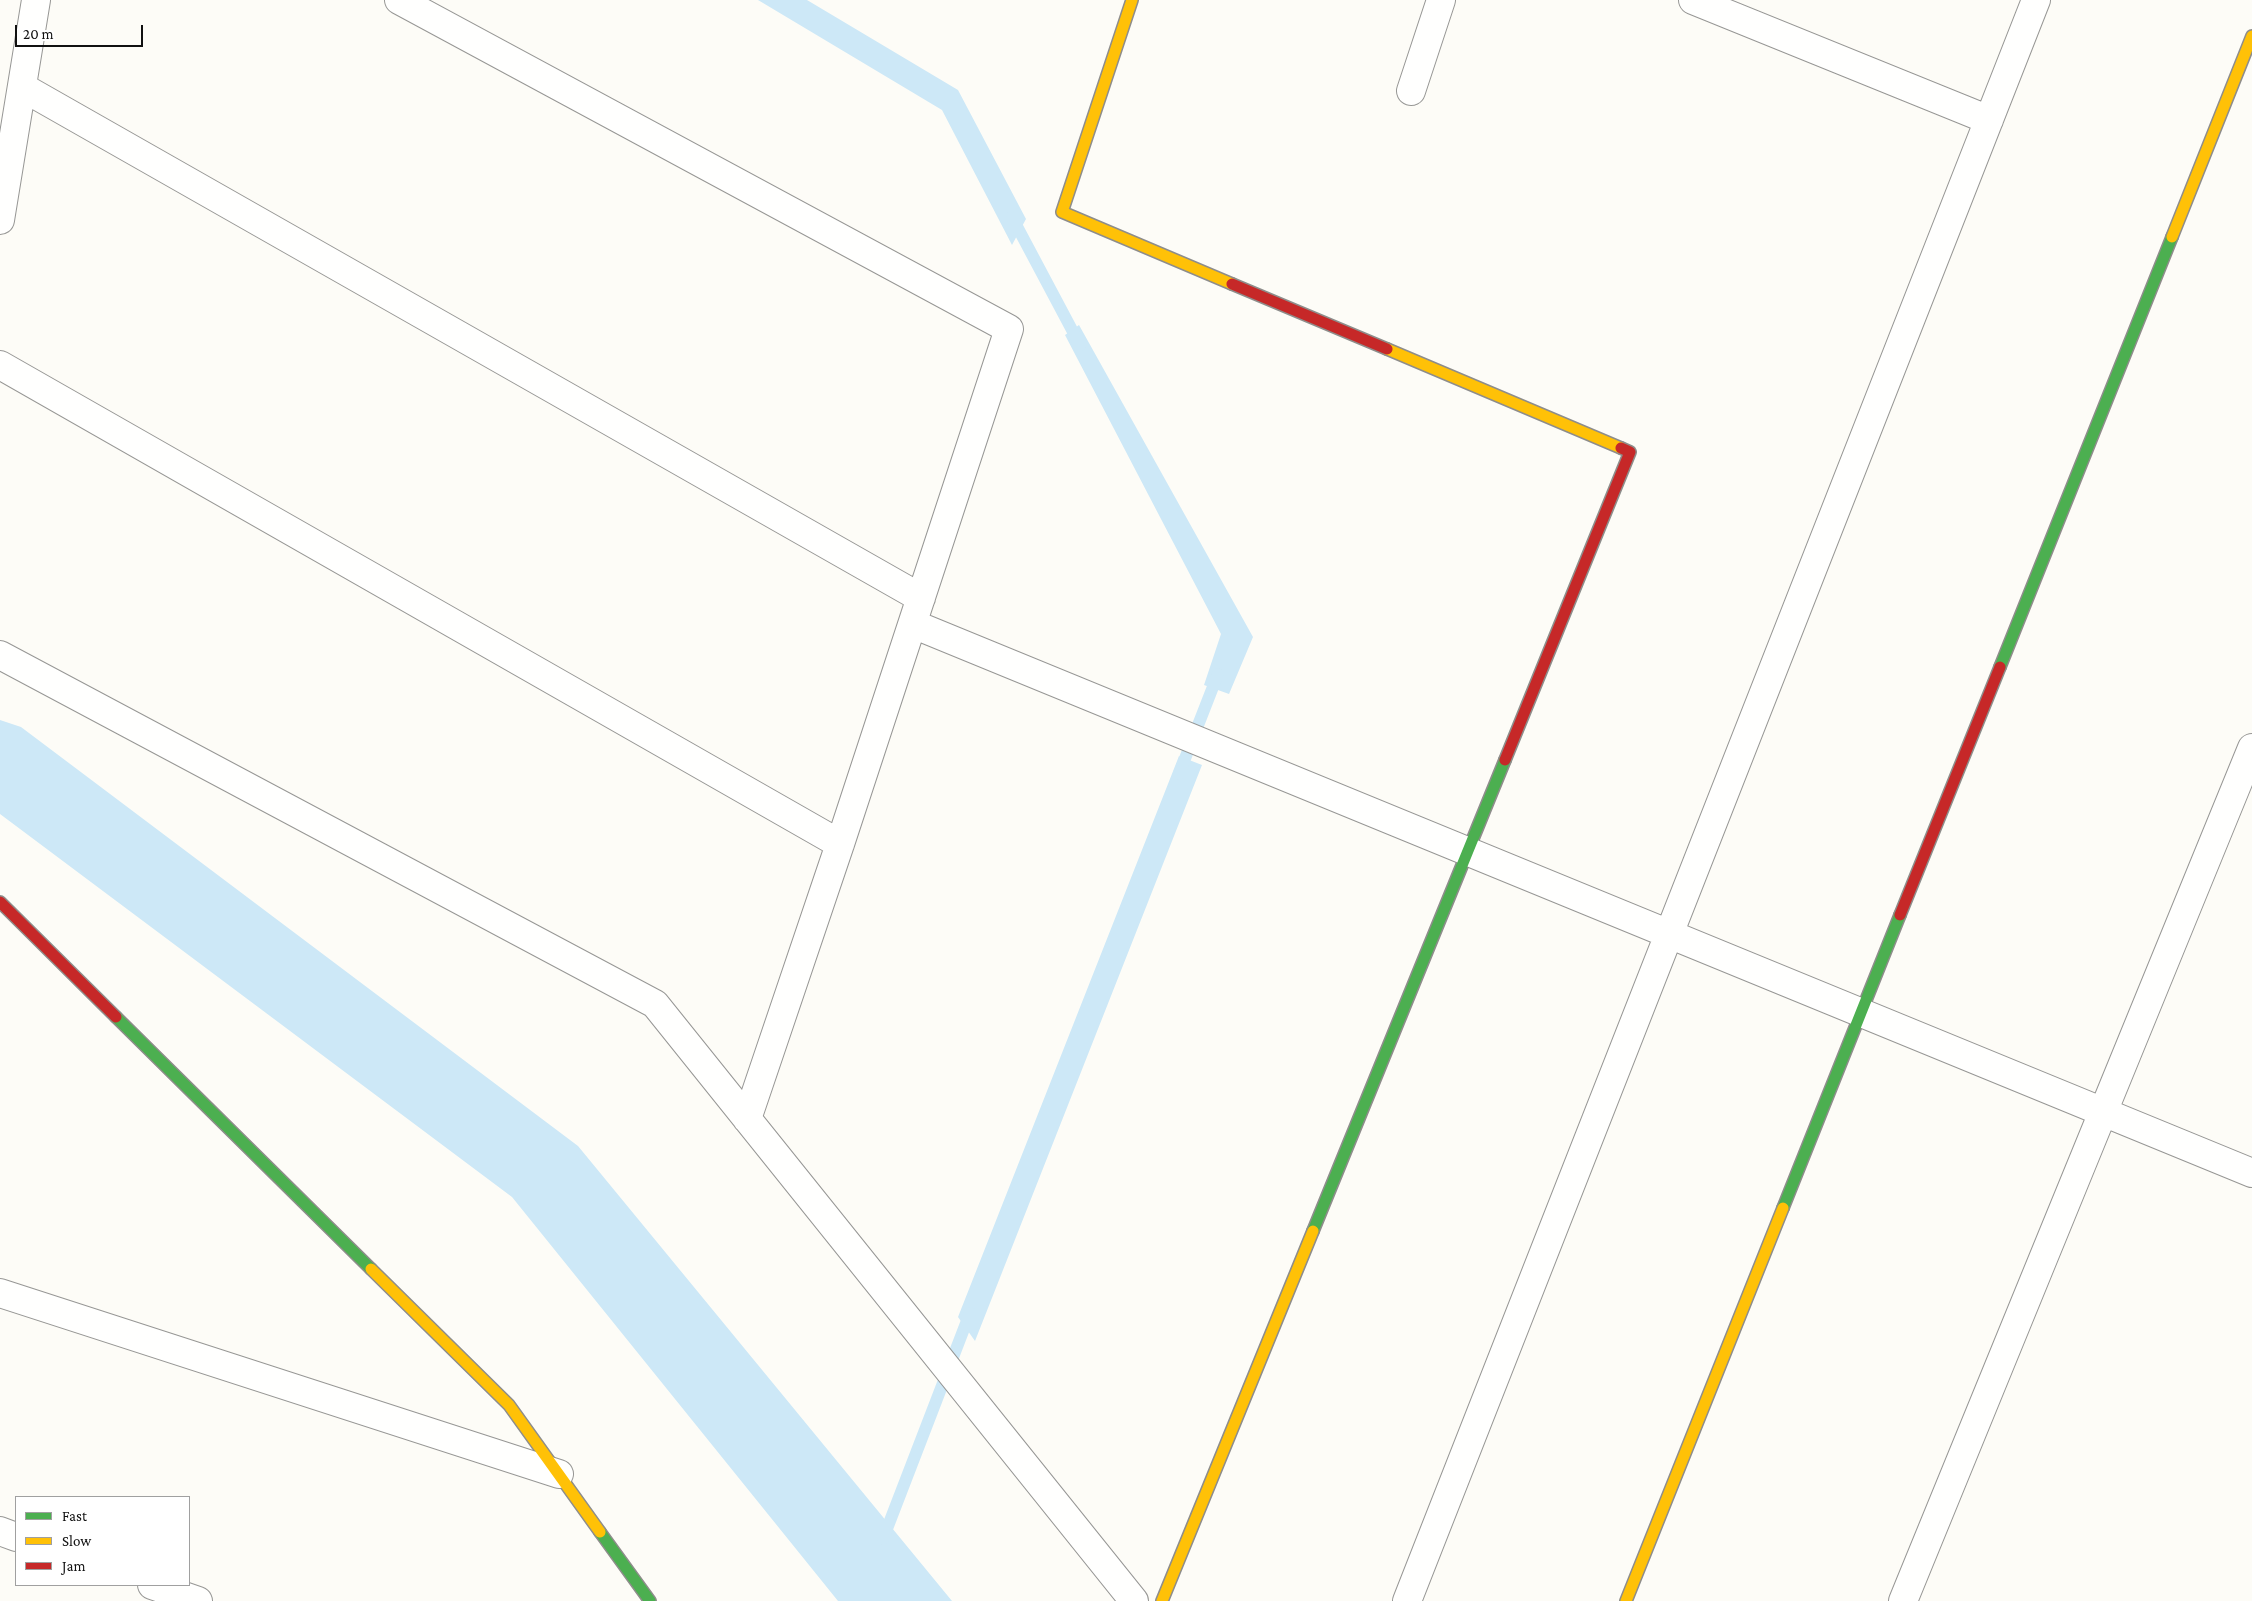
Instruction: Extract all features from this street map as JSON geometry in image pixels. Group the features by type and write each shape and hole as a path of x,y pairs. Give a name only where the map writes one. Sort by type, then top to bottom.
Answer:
{"street":[{"path":"0,220 36,0"},
{"path":"400,0 1009,329 913,624 747,1119"},
{"path":"1132,0 1062,212 1630,452 1162,1601"},
{"path":"1410,91 1441,0"},
{"path":"1693,0 1989,120"},
{"path":"1407,1601 2036,0"},
{"path":"1626,1601 2252,36"},
{"path":"22,87 921,598"},
{"path":"0,365 840,844"},
{"path":"913,624 2252,1173"},
{"path":"0,655 655,1004 1134,1601"},
{"path":"1903,1601 2252,748"},
{"path":"0,902 509,1405 644,1598"},
{"path":"0,1293 559,1474"},
{"path":"0,1531 15,1537"},
{"path":"155,1586 198,1601"}],"water":[{"path":"758,0 807,0 958,90 1026,219 1012,245 942,110"},
{"path":"1079,325 1253,637 1229,694 1204,685 1221,634 1065,335"},
{"path":"0,720 21,727 578,1146 952,1601 838,1601 512,1197 0,814"},
{"path":"1179,756 1202,765 975,1341 958,1317"}],"waterway":[{"path":"1012,217 1080,345"},
{"path":"1179,774 1218,674"},
{"path":"883,1539 970,1313"}],"traffic: fast":[{"path":"2000,667 2172,237"},
{"path":"1313,1231 1505,760"},
{"path":"1783,1208 1900,915"},
{"path":"116,1017 371,1269"},
{"path":"600,1532 650,1601"}],"traffic: slow":[{"path":"1132,0 1062,212 1232,284"},
{"path":"2172,237 2252,36"},
{"path":"1387,349 1621,448"},
{"path":"1626,1601 1783,1208"},
{"path":"1162,1601 1313,1231"},
{"path":"371,1269 509,1405 600,1532"}],"traffic: jam":[{"path":"1232,284 1387,349"},
{"path":"1505,760 1630,452 1621,448"},
{"path":"1900,915 2000,667"},
{"path":"0,902 116,1017"}]}
